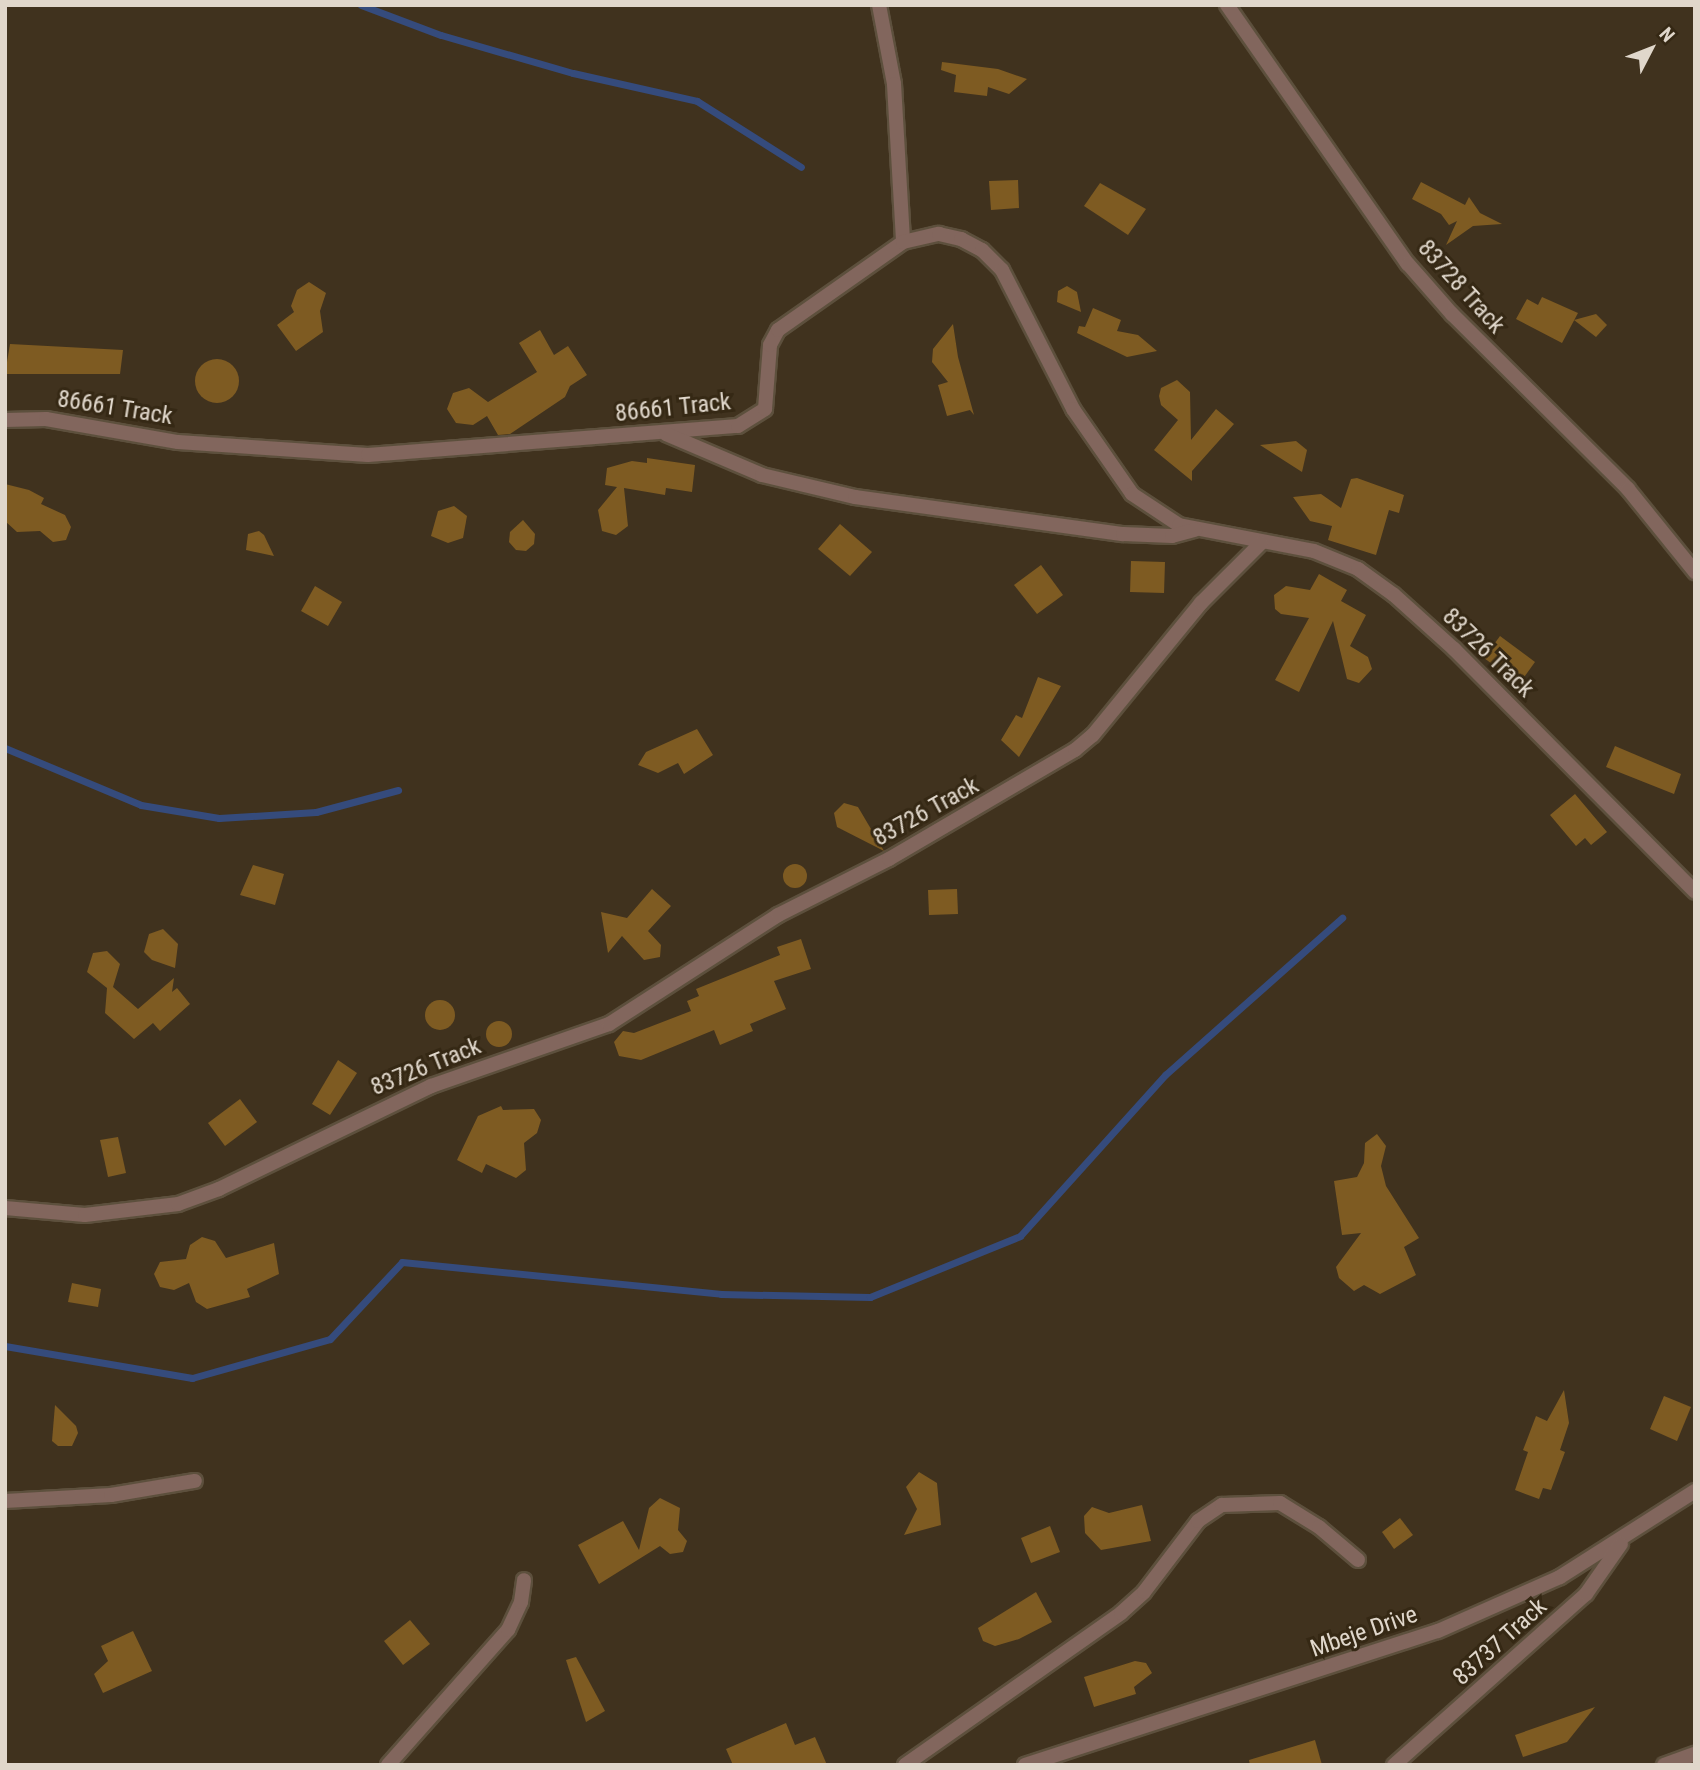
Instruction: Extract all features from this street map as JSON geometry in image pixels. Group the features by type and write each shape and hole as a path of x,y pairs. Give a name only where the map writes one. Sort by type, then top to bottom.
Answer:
{"street":[{"path":"879,5 894,84 903,242"},
{"name":"83728 Track","path":"1227,5 1408,264 1452,314 1628,489 1695,572"},
{"name":"86661 Track","path":"5,419 46,419 178,442 368,455 664,434 738,426 754,419 769,398 770,345 778,330 903,242 939,234 982,250 1022,303 1047,359 1106,461 1132,494 1156,514 1200,529 1261,543"},
{"path":"664,434 762,475 855,497 1123,534 1172,536 1200,529"},
{"name":"83726 Track","path":"5,1208 20,1213 127,1213 178,1204 219,1189 431,1086 609,1024 778,915 889,859 1075,750 1093,735 1200,603 1261,543 1314,551 1358,569 1394,595 1695,892"},
{"path":"5,1502 111,1495 195,1480"},
{"name":"Mbeje Drive","path":"1026,1765 1438,1631 1548,1583 1623,1540 1695,1490"},
{"path":"905,1765 1121,1613 1144,1592 1198,1521 1222,1505 1280,1503 1319,1527 1358,1560"},
{"name":"83737 Track","path":"1394,1765 1586,1594 1623,1540"},
{"path":"388,1765 508,1630 521,1602 524,1580"},
{"path":"1664,1765 1695,1754"}],"building":[{"path":"942,62 998,69 1027,79 1009,94 988,87 987,96 954,92 956,75 941,70"},
{"path":"1018,180 1019,208 991,210 989,181"},
{"path":"1421,182 1465,205 1469,197 1480,213 1502,224 1473,226 1446,245 1457,221 1449,225 1441,214 1412,199"},
{"path":"1100,183 1146,209 1128,235 1084,206"},
{"path":"309,282 326,293 320,311 323,332 296,351 277,325 294,312 291,306 297,290"},
{"path":"1067,286 1077,292 1081,312 1057,302 1058,291"},
{"path":"1542,297 1578,313 1562,343 1516,319 1527,299 1538,305"},
{"path":"1093,308 1121,320 1117,331 1138,335 1157,351 1127,357 1077,333 1079,326 1085,327"},
{"path":"1596,314 1607,325 1596,337 1574,320"},
{"path":"953,324 958,357 974,415 970,410 947,416 938,385 948,382 932,362 933,349"},
{"path":"540,330 554,355 568,346 587,375 570,386 565,397 510,434 498,435 487,416 473,425 456,423 447,409 453,393 469,388 488,402 537,372 519,343"},
{"path":"10,344 123,350 120,374 5,374"},
{"path":"217,359 226,360 233,365 238,372 238,390 233,397 226,402 217,403 208,402 201,397 196,390 195,381 196,372 201,365 208,360"},
{"path":"1177,380 1190,392 1191,440 1216,409 1234,424 1192,471 1192,481 1154,450 1178,420 1161,405 1159,396 1161,388"},
{"path":"1296,441 1307,450 1302,472 1260,445"},
{"path":"647,458 695,465 692,492 666,488 665,495 624,488 628,526 616,535 602,531 598,510 617,487 605,485 607,468 632,461 647,463"},
{"path":"1357,478 1404,495 1399,513 1389,510 1376,555 1328,540 1332,526 1310,521 1293,497 1321,494 1341,508 1351,479"},
{"path":"5,484 29,490 44,498 41,504 65,515 71,527 66,540 53,542 40,531 17,532 5,521"},
{"path":"454,506 467,516 463,538 448,543 431,536 438,511"},
{"path":"523,520 535,534 534,544 526,551 516,550 509,542 510,532"},
{"path":"840,524 872,552 850,576 818,549"},
{"path":"259,531 264,535 274,556 246,550 248,534"},
{"path":"1131,561 1165,562 1164,593 1130,592"},
{"path":"1041,565 1063,595 1037,614 1014,585"},
{"path":"1319,574 1347,590 1341,601 1366,615 1350,646 1368,657 1372,669 1359,683 1347,679 1333,621 1299,692 1275,680 1309,618 1281,614 1275,609 1274,595 1286,586 1310,590"},
{"path":"315,586 342,602 328,626 301,611"},
{"path":"1500,636 1535,662 1519,684 1484,658"},
{"path":"1038,677 1061,686 1019,757 1001,740 1016,715 1022,718"},
{"path":"697,729 713,755 684,774 678,763 658,773 638,765 646,752"},
{"path":"1615,746 1681,774 1674,794 1606,767"},
{"path":"1575,794 1607,832 1591,845 1585,838 1576,846 1550,815"},
{"path":"844,803 858,807 884,851 837,827 834,813"},
{"path":"795,864 806,871 807,876 800,887 795,888 784,881 783,876 790,865"},
{"path":"253,865 284,874 275,905 240,895"},
{"path":"652,889 671,906 648,931 661,945 660,957 644,960 622,936 608,953 601,912 627,918"},
{"path":"957,889 958,914 929,915 928,890"},
{"path":"163,929 178,944 175,968 152,960 144,952 149,934"},
{"path":"801,939 811,969 774,981 786,1009 750,1024 753,1031 720,1045 714,1030 641,1060 619,1056 614,1042 623,1031 634,1033 691,1011 687,1001 699,996 696,989 780,955 777,947"},
{"path":"107,951 120,964 113,987 138,1009 174,978 172,992 177,988 190,1004 160,1031 153,1023 134,1039 105,1013 107,988 87,972 93,953"},
{"path":"440,1000 451,1004 455,1015 451,1026 440,1030 429,1026 425,1015 429,1004"},
{"path":"499,1021 508,1025 512,1034 508,1043 499,1047 490,1043 486,1034 490,1025"},
{"path":"338,1060 357,1073 330,1115 312,1104"},
{"path":"240,1099 257,1122 225,1146 208,1123"},
{"path":"501,1106 503,1110 534,1109 541,1120 537,1133 524,1143 526,1170 516,1178 486,1164 482,1173 457,1160 478,1116"},
{"path":"1377,1134 1386,1146 1381,1166 1386,1186 1419,1238 1404,1247 1416,1275 1380,1294 1364,1285 1354,1291 1339,1278 1336,1267 1361,1233 1342,1235 1334,1181 1357,1177 1364,1163 1365,1143"},
{"path":"118,1137 126,1173 108,1177 100,1140"},
{"path":"202,1237 215,1241 226,1258 274,1243 279,1274 247,1289 250,1297 207,1309 196,1302 189,1283 174,1290 160,1287 154,1274 160,1262 186,1259 190,1245"},
{"path":"72,1283 101,1289 98,1307 68,1302"},
{"path":"1564,1390 1569,1423 1560,1450 1565,1452 1551,1490 1543,1488 1539,1499 1515,1490 1528,1452 1523,1450 1536,1416 1547,1421"},
{"path":"1664,1396 1691,1407 1677,1441 1650,1429"},
{"path":"55,1405 76,1426 78,1433 72,1446 58,1446 52,1441"},
{"path":"919,1472 937,1483 941,1525 904,1535 917,1509 906,1487"},
{"path":"660,1498 680,1508 678,1530 687,1541 683,1552 670,1554 660,1546 599,1584 578,1545 623,1521 639,1550 649,1508"},
{"path":"1142,1505 1151,1541 1101,1550 1085,1533 1084,1516 1092,1507 1109,1513"},
{"path":"1400,1518 1413,1535 1394,1549 1382,1532"},
{"path":"1050,1526 1060,1552 1031,1563 1021,1538"},
{"path":"1036,1592 1052,1622 1019,1639 995,1646 983,1641 978,1628"},
{"path":"410,1620 430,1644 403,1665 384,1641"},
{"path":"133,1631 152,1671 103,1693 94,1674 108,1661 101,1646"},
{"path":"576,1657 605,1711 586,1722 566,1660"},
{"path":"1135,1661 1146,1663 1152,1673 1134,1687 1136,1694 1094,1707 1084,1677"},
{"path":"1595,1707 1567,1742 1523,1757 1515,1735"},
{"path":"786,1723 795,1745 815,1737 827,1765 733,1765 726,1749"},
{"path":"1315,1740 1322,1765 1250,1765 1249,1760"}],"waterway":[{"path":"361,5 441,35 573,73 697,101 801,167"},
{"path":"5,748 141,805 219,818 316,812 398,790"},
{"path":"5,1346 192,1378 330,1339 402,1262 721,1294 870,1297 1020,1236 1165,1075 1342,918"}]}
